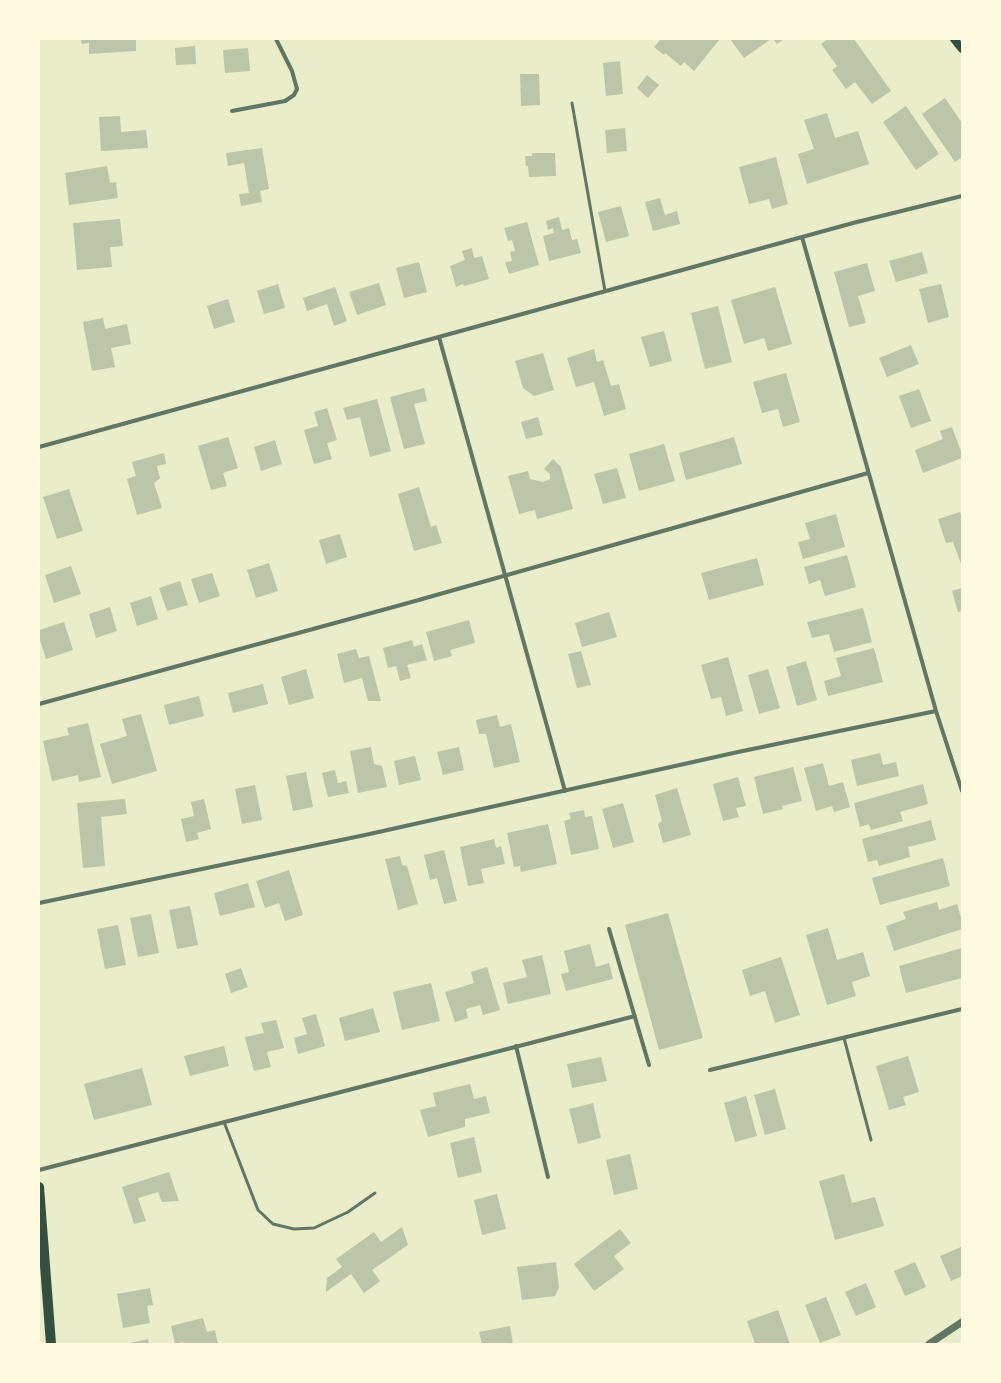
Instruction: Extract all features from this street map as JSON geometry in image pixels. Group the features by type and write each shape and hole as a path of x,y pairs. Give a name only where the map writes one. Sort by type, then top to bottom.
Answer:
{"main road":[{"path":"954,39 962,49"},
{"path":"39,1187 42,1272 51,1344"}],"street":[{"path":"232,111 285,101 294,95 297,89 292,71 276,39"},
{"path":"39,447 802,237 962,196"},
{"path":"802,237 936,711 962,792"},
{"path":"439,338 565,791"},
{"path":"39,704 505,576 868,473"},
{"path":"39,903 936,711"},
{"path":"609,929 649,1065"},
{"path":"710,1070 962,1009"},
{"path":"39,1170 635,1016"},
{"path":"516,1046 548,1177"},
{"path":"929,1344 962,1322"}],"lane":[{"path":"572,103 605,292"},
{"path":"844,1038 871,1140"},
{"path":"224,1122 258,1210 273,1224 294,1230 314,1228 348,1212 375,1193"}],"building":[{"path":"81,39 136,39 136,51 89,54 89,43 82,44"},
{"path":"661,39 719,40 694,71 684,62 681,66 665,53 664,55 654,47"},
{"path":"730,39 771,39 744,58"},
{"path":"773,39 784,39 777,44"},
{"path":"828,39 854,39 891,91 872,104 855,82 846,89 832,70 837,66 821,44"},
{"path":"195,46 196,64 176,65 175,48"},
{"path":"248,48 250,71 225,73 223,50"},
{"path":"620,61 623,94 606,96 603,63"},
{"path":"520,74 539,74 540,105 521,106"},
{"path":"647,75 659,85 648,98 637,88"},
{"path":"945,98 962,123 962,157 955,162 922,114"},
{"path":"906,106 939,154 916,170 883,122"},
{"path":"827,113 835,138 858,131 869,164 807,184 798,154 814,149 804,120"},
{"path":"120,116 121,132 146,130 148,148 101,151 99,117"},
{"path":"625,128 627,151 607,153 605,130"},
{"path":"262,148 269,189 260,191 262,202 241,206 239,194 249,193 244,163 228,166 226,153"},
{"path":"532,153 555,153 556,176 529,177 525,156 532,156"},
{"path":"776,157 788,204 772,209 769,199 749,204 739,167"},
{"path":"107,166 110,183 116,182 118,198 69,205 65,173"},
{"path":"660,198 665,215 677,211 680,224 653,231 645,202"},
{"path":"621,206 629,236 606,242 598,212"},
{"path":"559,217 562,230 569,228 572,240 577,239 581,253 549,261 543,236 554,233 553,228 548,230 546,221"},
{"path":"120,219 123,246 110,247 112,267 77,270 73,223"},
{"path":"527,222 539,265 509,274 505,262 512,261 510,252 515,251 512,240 508,241 504,228"},
{"path":"472,248 474,258 482,256 489,279 464,286 463,284 456,287 450,266 465,260 462,251"},
{"path":"922,252 928,273 896,282 889,261"},
{"path":"419,262 427,292 404,298 396,268"},
{"path":"867,263 875,291 858,296 866,323 849,327 834,272"},
{"path":"379,283 386,305 357,315 349,292"},
{"path":"278,284 285,308 264,314 257,291"},
{"path":"941,284 949,317 928,323 919,289"},
{"path":"335,287 347,321 334,326 327,304 307,311 303,298"},
{"path":"775,287 792,344 768,351 764,338 744,344 731,300"},
{"path":"228,299 235,322 214,329 207,306"},
{"path":"718,306 732,362 705,369 691,313"},
{"path":"103,318 105,329 127,324 131,344 111,348 115,367 92,371 83,322"},
{"path":"664,331 672,361 650,367 641,337"},
{"path":"911,345 919,364 887,377 879,358"},
{"path":"594,349 597,362 603,360 611,386 619,384 626,409 604,416 594,382 576,387 567,358"},
{"path":"543,353 554,390 534,396 523,388 515,361"},
{"path":"786,373 800,422 783,427 778,409 762,413 753,382"},
{"path":"424,388 427,401 414,404 425,444 404,449 390,397"},
{"path":"919,389 931,421 911,428 899,396"},
{"path":"377,399 391,451 370,457 360,417 347,420 343,408"},
{"path":"327,408 337,440 327,443 332,459 314,464 304,430 318,426 314,412"},
{"path":"538,417 543,435 526,439 521,422"},
{"path":"952,427 962,454 962,458 923,473 915,450 943,439 940,431"},
{"path":"228,437 238,468 223,473 227,486 211,490 198,446"},
{"path":"734,437 742,464 686,480 679,453"},
{"path":"275,440 282,464 261,471 254,447"},
{"path":"664,444 675,481 639,491 629,454"},
{"path":"164,453 166,464 157,466 160,478 154,483 162,508 137,515 127,479 136,476 132,462"},
{"path":"553,459 561,467 573,509 537,519 535,510 519,514 508,476 528,471 530,479 543,482 550,479 550,474 544,469"},
{"path":"617,468 626,498 603,504 594,474"},
{"path":"419,487 431,527 436,525 442,543 414,551 398,494"},
{"path":"69,489 83,531 57,539 43,497"},
{"path":"960,512 962,518 962,564 953,542 946,543 938,519"},
{"path":"836,514 845,547 803,559 798,542 810,539 805,523"},
{"path":"340,534 347,557 326,564 319,540"},
{"path":"847,555 856,587 825,596 820,580 809,584 804,567"},
{"path":"757,558 764,585 709,600 701,573"},
{"path":"269,563 278,591 256,598 247,570"},
{"path":"71,566 81,594 54,603 45,575"},
{"path":"212,573 220,596 199,603 191,579"},
{"path":"180,581 188,605 167,611 159,588"},
{"path":"962,588 962,611 958,612 952,591"},
{"path":"151,596 158,619 137,626 130,603"},
{"path":"110,607 117,631 96,638 89,614"},
{"path":"863,608 872,642 834,652 829,634 812,638 807,622"},
{"path":"609,612 617,637 582,647 575,623"},
{"path":"469,620 475,643 450,650 452,656 434,661 426,632"},
{"path":"64,622 73,650 46,659 39,637 39,630"},
{"path":"412,640 414,647 422,644 427,660 407,665 411,678 400,681 396,666 388,668 383,648"},
{"path":"874,648 883,682 828,696 824,681 841,676 836,658"},
{"path":"356,649 359,658 369,656 381,701 368,701 362,678 344,683 337,654"},
{"path":"581,651 591,685 577,688 568,654"},
{"path":"728,657 743,711 726,716 721,697 711,699 701,665"},
{"path":"806,661 817,700 797,706 786,667"},
{"path":"306,669 314,698 289,705 281,677"},
{"path":"768,669 780,708 759,714 748,675"},
{"path":"263,684 268,704 233,713 228,693"},
{"path":"199,696 204,716 169,725 164,705"},
{"path":"141,714 157,771 112,784 100,744 127,736 122,719"},
{"path":"497,715 500,727 511,724 520,762 494,768 486,734 479,734 476,720"},
{"path":"88,723 101,777 79,782 78,775 52,781 43,741 69,735 67,728"},
{"path":"371,747 374,764 382,766 387,787 358,793 350,751"},
{"path":"459,747 464,770 443,775 437,752"},
{"path":"880,753 883,765 896,762 899,776 857,786 851,760"},
{"path":"415,756 421,780 399,785 394,761"},
{"path":"823,763 829,786 843,782 850,807 834,812 832,806 816,811 804,768"},
{"path":"793,767 802,801 782,806 783,809 763,814 754,777"},
{"path":"335,770 338,783 346,781 349,793 328,797 322,773"},
{"path":"306,772 313,807 293,811 286,776"},
{"path":"738,777 746,806 736,808 739,817 723,821 713,784"},
{"path":"923,784 928,804 900,812 903,821 871,830 869,824 860,827 854,803"},
{"path":"255,785 262,820 242,824 235,789"},
{"path":"677,788 691,835 663,843 658,824 662,821 655,795"},
{"path":"125,799 127,814 101,817 105,866 83,868 77,803"},
{"path":"204,799 211,829 197,833 199,839 186,842 181,819 194,816 191,802"},
{"path":"623,803 634,842 613,848 602,809"},
{"path":"584,810 585,817 592,816 599,849 571,855 564,821 571,819 569,813"},
{"path":"931,820 936,840 908,847 910,857 879,866 877,860 868,862 862,839"},
{"path":"548,824 557,864 521,872 520,866 514,867 507,833"},
{"path":"494,839 496,848 501,846 505,864 481,869 484,883 468,886 460,847"},
{"path":"444,850 457,901 444,904 437,878 430,880 424,855"},
{"path":"400,856 402,865 407,866 418,904 398,910 385,859"},
{"path":"943,858 950,886 880,905 872,878"},
{"path":"289,870 303,915 285,921 279,903 265,908 256,881"},
{"path":"248,883 255,907 220,916 214,893"},
{"path":"937,902 939,910 957,904 962,921 962,929 894,951 886,926 906,919 903,912"},
{"path":"190,906 198,945 177,949 169,910"},
{"path":"668,913 703,1038 659,1050 625,925"},
{"path":"151,914 159,953 138,957 130,918"},
{"path":"118,925 126,965 105,969 97,929"},
{"path":"828,928 837,960 863,952 870,976 852,982 856,996 827,1005 806,935"},
{"path":"590,944 596,967 609,963 613,979 566,991 561,974 569,972 564,951"},
{"path":"962,948 962,978 906,993 899,966"},
{"path":"542,955 551,994 508,1004 503,983 527,977 522,960"},
{"path":"781,957 800,1015 775,1023 765,991 750,996 742,970"},
{"path":"487,967 500,1010 483,1015 480,1005 466,1009 468,1018 455,1022 445,992 474,983 471,972"},
{"path":"241,968 248,987 231,993 225,974"},
{"path":"431,983 440,1021 402,1030 393,992"},
{"path":"373,1008 380,1032 345,1041 339,1018"},
{"path":"316,1014 325,1046 298,1054 294,1038 307,1034 302,1018"},
{"path":"276,1020 284,1048 267,1052 271,1067 254,1071 245,1037 264,1033 261,1023"},
{"path":"224,1046 229,1066 190,1076 184,1056"},
{"path":"908,1056 919,1092 903,1097 906,1105 889,1110 876,1066"},
{"path":"601,1057 607,1081 572,1088 567,1064"},
{"path":"142,1068 152,1105 94,1120 84,1084"},
{"path":"470,1084 474,1099 486,1096 490,1113 465,1119 465,1127 428,1137 420,1110 436,1106 433,1093"},
{"path":"775,1089 786,1129 765,1135 754,1095"},
{"path":"746,1096 757,1136 735,1142 724,1103"},
{"path":"593,1103 601,1138 578,1144 569,1109"},
{"path":"474,1137 482,1172 458,1178 450,1143"},
{"path":"630,1154 638,1189 614,1195 606,1160"},
{"path":"169,1172 179,1201 162,1202 158,1192 138,1198 146,1221 134,1224 122,1187"},
{"path":"844,1174 852,1203 875,1197 884,1226 835,1240 819,1181"},
{"path":"497,1194 506,1229 482,1235 474,1200"},
{"path":"402,1227 408,1245 372,1270 380,1281 364,1293 351,1274 326,1292 327,1278 342,1267 336,1259 374,1232 381,1242"},
{"path":"620,1229 631,1243 614,1256 624,1269 594,1291 574,1264"},
{"path":"961,1247 962,1276 951,1281 940,1256"},
{"path":"556,1262 559,1287 555,1296 522,1300 517,1267"},
{"path":"915,1262 926,1287 905,1296 894,1271"},
{"path":"866,1283 876,1307 856,1316 845,1292"},
{"path":"150,1288 153,1305 147,1306 150,1323 123,1328 117,1294"},
{"path":"826,1297 841,1335 820,1343 805,1305"},
{"path":"778,1310 790,1344 755,1344 747,1321"},
{"path":"203,1318 207,1332 215,1330 218,1344 183,1344 183,1342 175,1344 171,1326"},
{"path":"510,1326 513,1344 482,1344 479,1332"},
{"path":"148,1339 149,1344 130,1344 130,1343"}]}
